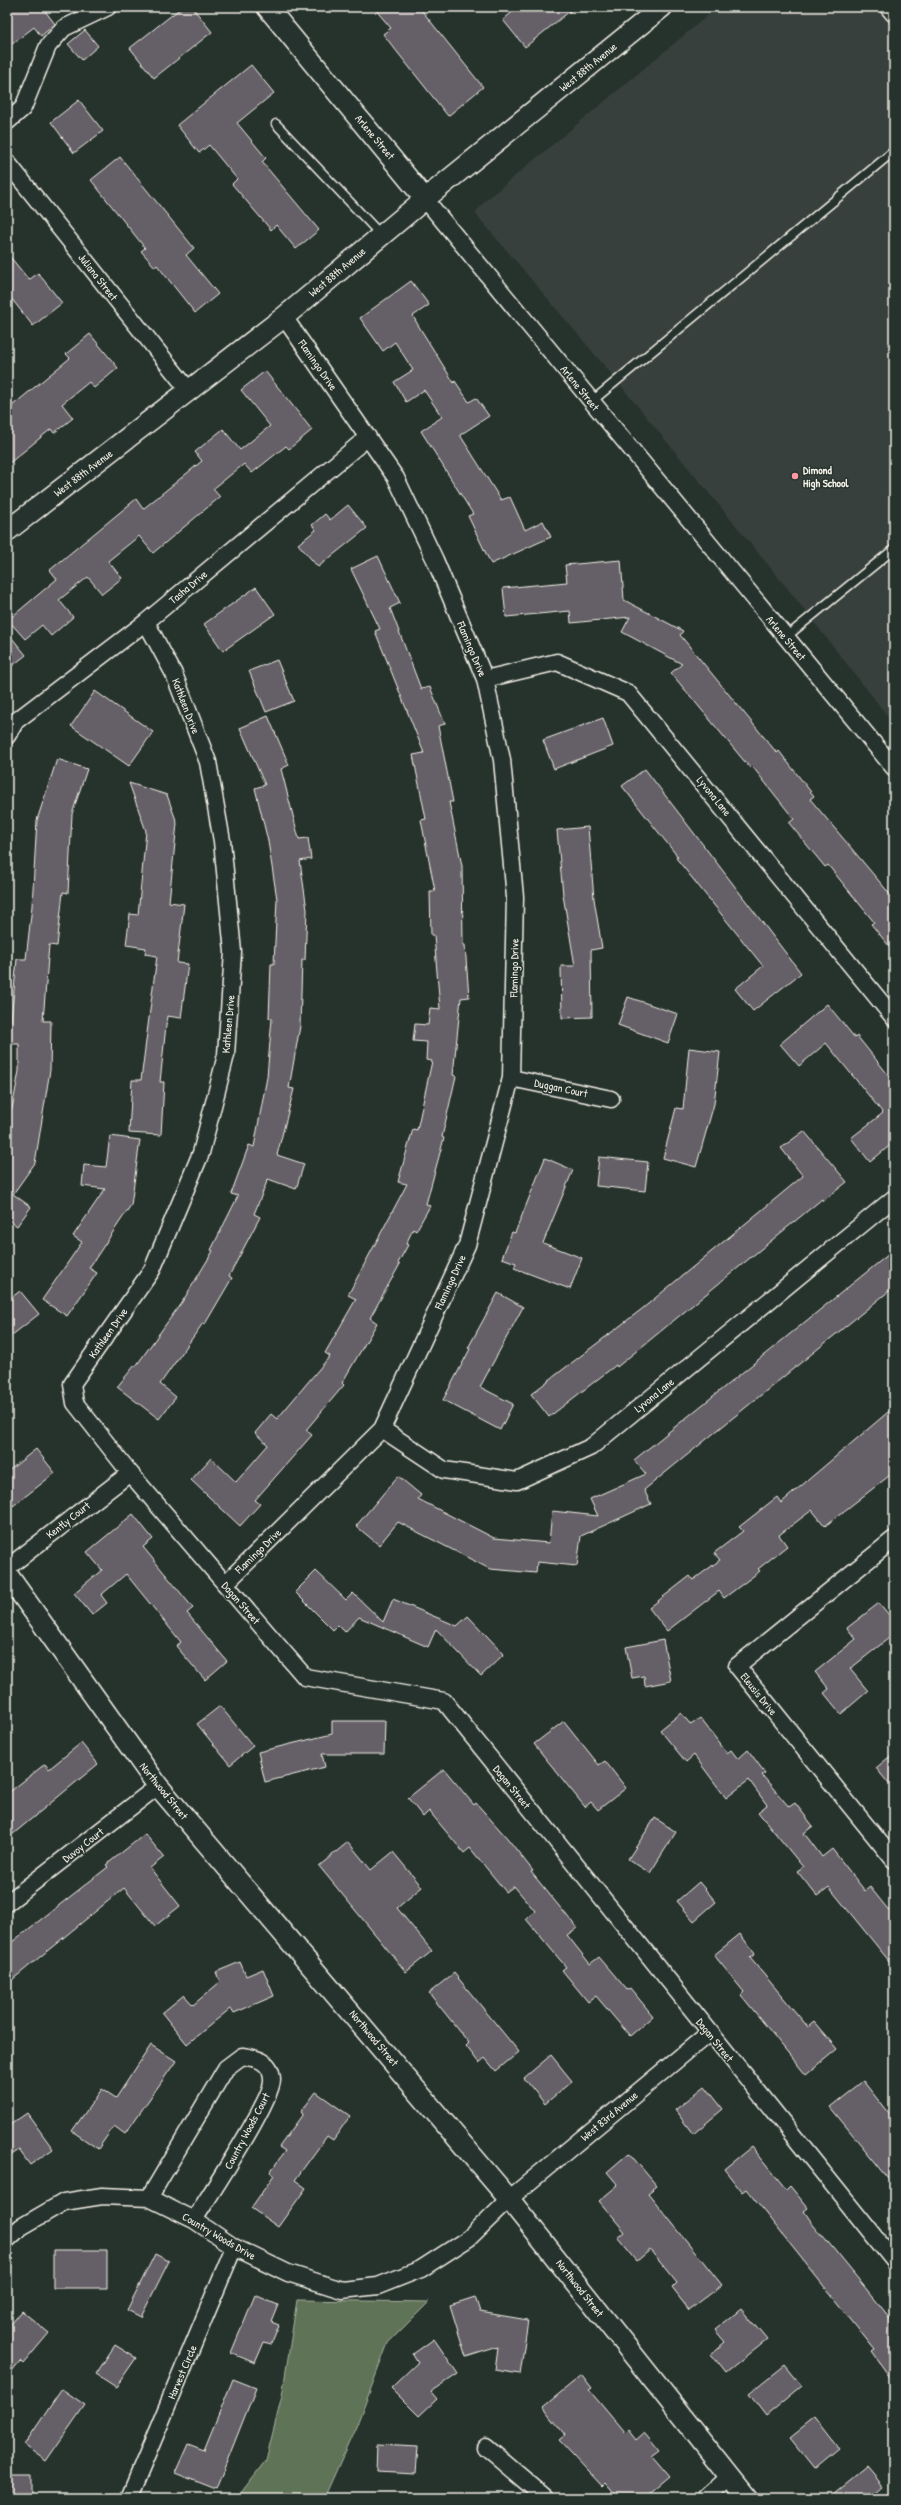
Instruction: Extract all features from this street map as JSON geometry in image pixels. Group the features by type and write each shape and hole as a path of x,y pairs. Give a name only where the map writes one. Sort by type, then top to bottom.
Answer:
{"street":[{"path":"7,122 23,108 48,46 64,28 108,7"},
{"name":"Arlene Street","path":"267,7 894,768"},
{"path":"888,7 894,14"},
{"name":"West 88th Avenue","path":"7,531 190,392 284,317 381,234 652,10"},
{"name":"Juliana Street","path":"7,162 190,392"},
{"name":"Flamingo Drive","path":"225,1584 382,1429 467,1245 511,1078 515,897 502,760 485,679 435,560 399,485 368,437 284,317"},
{"name":"Tasha Drive","path":"7,736 16,721 146,622 368,437"},
{"name":"Kathleen Drive","path":"75,1403 72,1384 152,1270 202,1153 226,1055 233,952 221,833 208,762 174,674 146,622"},
{"name":"Lyvona Lane","path":"485,679 557,662 628,693 894,1018"},
{"name":"Duggan Court","path":"511,1078 612,1099"},
{"name":"Lyvona Lane","path":"382,1429 444,1470 517,1481 590,1446 894,1198"},
{"name":"Dagan Street","path":"75,1403 130,1472 305,1677 444,1701 709,2033 894,2261"},
{"name":"Kently Court","path":"7,1568 130,1472"},
{"name":"Eleusis Drive","path":"894,1539 737,1666 894,1860"},
{"name":"Northwood Street","path":"7,1574 158,1786 509,2199 747,2498"},
{"name":"Duvoy Court","path":"7,1903 158,1786"},
{"name":"West 83rd Avenue","path":"509,2199 709,2033"},
{"name":"Country Woods Court","path":"149,2198 226,2068 242,2056 258,2058 268,2066 273,2080 267,2098 225,2173 194,2220"},
{"name":"Country Woods Drive","path":"7,2240 21,2226 64,2202 102,2196 149,2198 194,2220 234,2247 288,2272 342,2290 378,2286 421,2269 469,2238 509,2199"},
{"name":"Harvest Circle","path":"129,2498 234,2247"},
{"path":"486,2447 546,2498"},
{"path":"706,2498 729,2477"}],"lane":[{"path":"276,124 381,234"},
{"path":"591,402 894,151"},
{"path":"786,638 894,550"}],"shaded area":[{"name":"Dimond High School","path":"718,7 894,7 894,724 788,589 603,364 475,213 485,201"}],"green space":[{"path":"297,2300 429,2302 388,2343 359,2420 324,2498 237,2498 266,2460 282,2396"}],"building":[{"path":"7,7 42,7 55,24 41,36 34,27 7,48"},
{"path":"182,7 192,7 212,32 154,78 130,48"},
{"path":"373,7 419,7 483,87 448,116 383,34 391,28"},
{"path":"518,7 575,7 525,47 503,20"},
{"path":"85,30 98,46 82,60 68,44"},
{"path":"251,65 274,93 237,123 266,158 262,162 319,230 296,249 276,225 271,230 232,184 237,179 209,145 199,153 177,125"},
{"path":"79,100 103,131 74,153 51,122"},
{"path":"120,157 194,248 186,255 218,294 195,313 157,265 155,267 141,251 145,248 91,180"},
{"path":"7,253 29,280 38,273 62,303 33,326 7,293"},
{"path":"411,281 429,305 413,316 418,325 454,383 455,381 469,402 476,398 489,416 460,435 501,500 510,497 525,530 543,521 551,537 491,564 468,516 473,514 421,431 442,417 424,390 406,402 394,382 413,370 395,342 383,351 360,318"},
{"path":"90,334 118,368 94,388 89,382 62,404 73,418 54,433 51,429 7,465 7,410 70,358 66,354"},
{"path":"265,371 312,430 289,449 286,446 252,473 244,464 213,489 220,497 153,553 139,536 108,561 122,578 102,594 88,577 59,600 73,617 51,636 42,625 25,639 8,620 57,579 50,570 136,499 143,509 202,461 195,452 223,429 240,450 270,426 241,390"},
{"path":"348,505 367,528 318,567 298,544 316,530 312,525 325,514 330,520"},
{"path":"378,556 400,603 390,608 421,689 430,687 445,724 438,726 453,802 449,802 462,866 463,945 465,945 469,997 461,998 453,1075 456,1076 442,1137 444,1138 426,1204 430,1206 416,1231 413,1229 406,1244 408,1245 398,1263 400,1264 370,1318 377,1323 342,1383 344,1385 306,1430 312,1435 255,1500 260,1504 240,1526 191,1480 211,1458 236,1482 268,1445 255,1433 271,1414 277,1419 330,1356 325,1353 356,1299 348,1295 407,1184 398,1182 413,1129 417,1130 432,1061 426,1060 427,1042 413,1041 415,1024 428,1025 430,1008 440,1009 434,935 431,935 430,891 435,891 421,820 426,819 413,755 424,753 375,631 380,629 351,569"},
{"path":"621,560 624,600 683,631 680,635 777,753 779,751 814,796 810,799 894,899 894,952 871,924 874,922 828,865 825,867 789,823 794,819 752,766 750,768 671,673 682,664 622,632 630,617 571,623 570,611 506,617 503,588 567,582 565,565"},
{"path":"256,587 275,614 223,651 204,624"},
{"path":"7,632 26,655 7,670"},
{"path":"277,660 294,701 266,712 249,671"},
{"path":"95,691 153,732 129,766 71,726"},
{"path":"268,716 289,765 281,769 299,839 308,838 311,859 300,861 307,910 305,960 302,960 300,1026 289,1088 294,1089 277,1155 304,1164 296,1189 268,1179 254,1214 260,1217 229,1276 232,1278 205,1324 203,1323 160,1384 176,1397 159,1419 117,1387 135,1365 136,1366 184,1299 213,1251 211,1250 238,1196 231,1194 249,1145 254,1147 267,1077 272,1018 269,1018 271,964 274,964 277,899 268,841 255,788 265,785 240,728"},
{"path":"603,718 613,746 554,769 543,740"},
{"path":"57,759 87,769 72,814 68,893 63,892 57,946 49,945 43,1021 51,1021 50,1070 35,1163 13,1194 31,1207 17,1226 7,1219 7,1108 12,1109 19,1071 19,1044 7,1044 7,1020 11,1021 17,959 26,959 32,906 37,820"},
{"path":"645,769 801,973 753,1011 735,989 763,966 676,858 678,857 622,786"},
{"path":"129,783 167,795 177,823 169,902 184,904 177,963 188,964 181,1018 167,1016 160,1082 164,1082 161,1135 129,1133 132,1080 141,1080 157,956 145,954 146,948 126,945 130,914 138,915 146,831"},
{"path":"588,827 594,899 602,948 591,950 592,1017 562,1018 561,966 575,966 563,895 557,830"},
{"path":"628,997 678,1014 668,1043 618,1025"},
{"path":"827,1004 855,1038 857,1036 894,1082 894,1142 870,1162 851,1138 883,1113 826,1043 799,1066 780,1044"},
{"path":"689,1048 720,1052 714,1104 696,1167 663,1158 676,1108 683,1109"},
{"path":"804,1131 847,1182 823,1201 822,1199 617,1367 616,1365 549,1417 531,1394 642,1309 803,1176 781,1148"},
{"path":"110,1136 140,1140 131,1205 89,1268 97,1273 67,1316 42,1300 82,1242 73,1236 105,1189 82,1186 84,1165 106,1167"},
{"path":"599,1157 648,1162 645,1191 596,1186"},
{"path":"545,1158 573,1170 543,1243 582,1258 570,1289 514,1268 516,1263 502,1258 512,1232 515,1233"},
{"path":"894,1250 894,1287 644,1490 651,1504 581,1536 577,1566 537,1562 536,1573 490,1569 398,1522 379,1545 356,1526 398,1476 421,1495 418,1499 494,1538 549,1543 552,1511 598,1516 590,1499 646,1474 634,1460"},
{"path":"20,1291 39,1314 7,1339 7,1301"},
{"path":"498,1293 523,1307 480,1387 513,1404 500,1430 443,1400 470,1349 468,1348"},
{"path":"894,1407 894,1472 825,1526 812,1510 779,1535 787,1546 758,1569 760,1571 724,1598 719,1591 667,1631 649,1608 690,1576 693,1580 720,1560 714,1553 743,1531 739,1527 777,1497 781,1503"},
{"path":"36,1449 55,1473 13,1506 7,1498 7,1472"},
{"path":"133,1514 153,1539 143,1547 193,1608 187,1613 227,1661 205,1680 176,1646 181,1642 126,1574 101,1595 107,1603 92,1615 74,1593 102,1570 87,1552"},
{"path":"316,1571 346,1600 353,1593 383,1622 393,1599 457,1626 468,1616 504,1654 481,1676 436,1629 428,1647 359,1617 345,1632 338,1625 333,1630 295,1592"},
{"path":"879,1603 894,1621 894,1634 850,1669 868,1691 841,1714 824,1693 829,1689 815,1672 856,1639 847,1628"},
{"path":"663,1640 671,1681 645,1686 644,1676 632,1678 626,1647"},
{"path":"220,1706 253,1746 230,1765 197,1724"},
{"path":"681,1713 691,1725 700,1718 727,1753 731,1750 738,1759 748,1750 765,1773 762,1775 789,1807 795,1803 813,1826 804,1833 822,1857 832,1849 865,1891 870,1887 894,1917 894,1967 829,1887 817,1896 797,1871 803,1867 758,1812 767,1805 749,1780 726,1798 694,1755 686,1762 660,1730"},
{"path":"332,1721 385,1721 384,1754 322,1754 325,1767 265,1782 258,1752 332,1734"},
{"path":"564,1721 599,1765 605,1761 626,1788 598,1810 591,1802 585,1807 534,1744"},
{"path":"81,1743 98,1764 7,1839 7,1794 45,1764 49,1769"},
{"path":"894,1753 894,1790 876,1768"},
{"path":"444,1769 474,1805 476,1803 508,1839 533,1871 531,1872 577,1928 567,1935 590,1964 599,1957 627,1990 630,1988 653,2016 630,2036 596,1996 588,2002 562,1970 566,1967 526,1919 535,1911 514,1886 506,1892 470,1848 464,1853 429,1811 423,1817 408,1798"},
{"path":"655,1818 676,1832 650,1873 628,1859"},
{"path":"145,1834 164,1857 150,1868 180,1906 155,1926 124,1888 7,1984 7,1946 108,1867 106,1865"},
{"path":"348,1842 371,1870 393,1852 422,1887 397,1908 432,1951 406,1972 319,1866"},
{"path":"699,1882 716,1902 694,1921 677,1901"},
{"path":"740,1934 755,1954 750,1958 808,2027 814,2022 837,2049 806,2075 741,1995 744,1992 714,1955"},
{"path":"240,1962 246,1976 263,1969 274,1996 234,2013 231,2008 187,2044 162,2013 184,1995 193,2005 220,1982 216,1972"},
{"path":"454,1973 519,2052 496,2071 485,2058 479,2063 466,2046 469,2043 429,1993"},
{"path":"151,2045 176,2061 125,2134 114,2126 98,2149 72,2131 102,2089 116,2098"},
{"path":"551,2055 572,2081 545,2104 524,2078"},
{"path":"863,2081 894,2120 894,2185 830,2107"},
{"path":"705,2086 723,2109 693,2134 675,2110"},
{"path":"316,2092 350,2116 333,2140 327,2136 295,2180 306,2188 278,2227 251,2208 274,2175 270,2172 285,2151 279,2147 303,2114 301,2112"},
{"path":"27,2113 53,2149 30,2165 19,2150 7,2158 7,2127"},
{"path":"751,2147 786,2190 790,2186 808,2208 804,2211 810,2220 894,2323 894,2383 872,2352 875,2350 746,2189 742,2192 724,2169"},
{"path":"629,2153 657,2186 648,2193 722,2285 689,2310 672,2288 677,2283 650,2250 637,2261 618,2238 625,2232 599,2201 618,2185 607,2172"},
{"path":"53,2250 107,2250 107,2288 53,2288"},
{"path":"155,2254 169,2261 141,2317 127,2310"},
{"path":"255,2295 278,2305 271,2322 279,2325 271,2344 264,2342 255,2363 231,2353"},
{"path":"475,2297 480,2312 528,2320 520,2374 495,2370 498,2347 466,2357 450,2305"},
{"path":"741,2309 767,2340 726,2373 711,2354 725,2342 715,2330"},
{"path":"22,2311 49,2333 23,2364 20,2361 7,2377 7,2329"},
{"path":"434,2339 458,2374 431,2392 437,2399 419,2416 391,2388 418,2362 413,2354"},
{"path":"115,2345 136,2358 116,2387 96,2374"},
{"path":"785,2365 802,2386 766,2416 749,2394"},
{"path":"582,2375 592,2388 589,2390 625,2433 628,2430 636,2440 645,2432 660,2450 652,2456 670,2477 645,2498 618,2498 605,2483 602,2486 559,2440 565,2435 543,2407"},
{"path":"233,2379 256,2388 216,2489 175,2473 188,2444 204,2450"},
{"path":"62,2389 85,2405 46,2461 24,2445"},
{"path":"815,2418 838,2448 814,2468 790,2438"},
{"path":"377,2445 418,2447 416,2473 376,2471"},
{"path":"867,2467 883,2486 869,2498 829,2498"},
{"path":"7,2474 31,2474 31,2498 7,2498"}],"place":[{"name":"Dimond High School","path":"795,476"}]}
